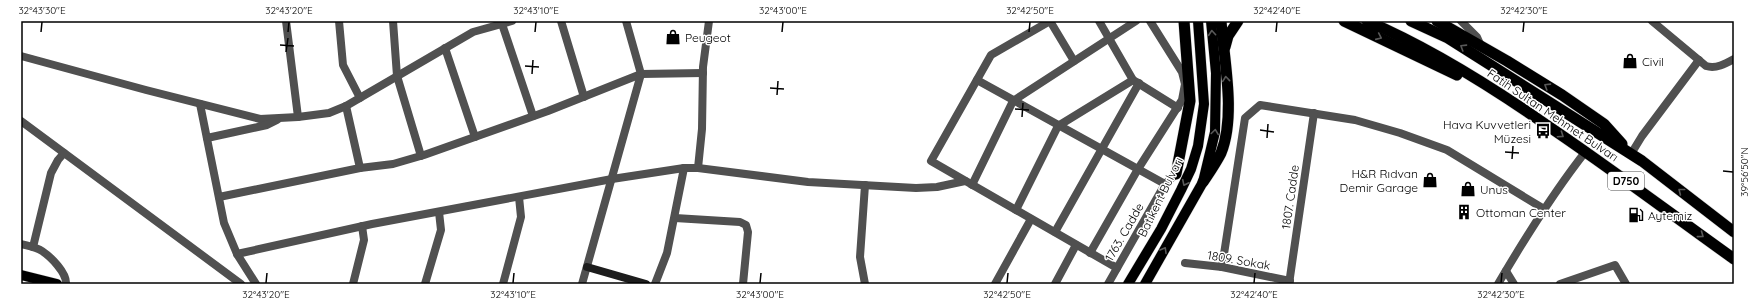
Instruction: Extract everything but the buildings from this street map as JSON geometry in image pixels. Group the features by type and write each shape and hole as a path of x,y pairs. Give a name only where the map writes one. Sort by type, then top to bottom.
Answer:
{"highway":[{"path":"1176,174 1190,101 1184,21"},
{"path":"1203,182 1221,153 1228,126 1228,100 1221,21"},
{"path":"1223,51 1228,36 1238,21"},
{"path":"1344,21 1518,105"},
{"name":"Fatih Sultan Mehmet Bulvarı","path":"1367,21 1462,69 1518,105 1586,151 1734,260"},
{"name":"Fatih Sultan Mehmet Bulvarı","path":"1411,21 1448,38 1496,67 1631,154 1734,232"},
{"name":"D750","path":"1436,21 1482,47 1496,67"},
{"path":"1482,47 1513,65 1604,124 1631,154"}],"main road":[{"name":"Batıkent Bulvarı","path":"1128,284 1161,229 1181,190 1191,169 1198,146 1204,104 1198,21"},
{"path":"1145,284 1203,182 1215,132 1217,100 1211,21"},
{"path":"1176,174 1186,164 1198,146"},
{"path":"587,267 646,284"},
{"path":"21,275 57,284"}],"street":[{"path":"286,21 298,117"},
{"path":"339,21 343,65 360,98"},
{"path":"393,21 397,76 422,156"},
{"path":"21,56 260,119 298,117 329,113 346,106 487,24 502,24 512,21"},
{"path":"561,21 584,97"},
{"path":"582,284 642,74 626,21"},
{"path":"698,168 702,129 703,73 709,21"},
{"path":"1074,61 1050,21 991,56 931,161 1117,268"},
{"path":"1099,21 1109,40 1136,82 1178,108"},
{"path":"969,183 1013,101 1109,40 1136,21"},
{"path":"1090,253 1138,169 1182,100 1185,84 1182,72 1150,21"},
{"path":"1461,21 1477,37 1482,47"},
{"path":"1652,21 1706,66 1712,68 1717,67 1734,59"},
{"path":"502,24 533,116"},
{"path":"445,48 475,137"},
{"path":"1631,154 1642,136 1699,60"},
{"path":"219,197 360,168 393,164 422,156 584,97 642,74 703,73"},
{"path":"977,80 1165,184"},
{"path":"1016,210 1058,126 1136,82"},
{"path":"1055,232 1136,82"},
{"path":"200,104 224,223 237,254 256,284"},
{"path":"1222,267 1245,118 1260,105 1355,120 1400,133 1447,150 1544,209"},
{"path":"346,106 360,168"},
{"name":"1807. Cadde","path":"1290,283 1314,113"},
{"path":"207,138 267,124 282,118"},
{"path":"21,121 241,284"},
{"path":"1498,284 1561,183 1586,151"},
{"path":"33,247 51,173 58,160 64,153"},
{"path":"237,254 362,226 612,179 684,168 698,168 808,182 916,188 969,183"},
{"path":"655,284 666,253 684,168"},
{"name":"1763. Cadde","path":"1108,284 1165,184 1176,174"},
{"path":"865,185 860,257 865,284"},
{"path":"503,284 520,217 519,197"},
{"path":"425,284 441,230 439,212"},
{"path":"674,218 740,222 746,225 748,232 743,284"},
{"path":"995,284 1031,219"},
{"path":"352,284 364,240 362,226"},
{"path":"21,244 33,247 43,252 62,271 66,278 66,284"},
{"path":"1055,284 1076,245"},
{"name":"1809. Sokak","path":"1185,263 1222,267 1290,283"},
{"path":"1560,284 1615,265 1626,284"},
{"path":"1506,271 1514,284"}],"place":[{"name":"Peugeot","path":"673,37"},
{"name":"Civil","path":"1630,61"},
{"name":"Hava Kuvvetleri Müzesi","path":"1543,131"},
{"name":"H&R Rıdvan Demir Garage","path":"1430,180"},
{"name":"Unus","path":"1468,189"},
{"name":"Ottoman Center","path":"1464,212"},
{"name":"Aytemiz","path":"1636,215"}]}
